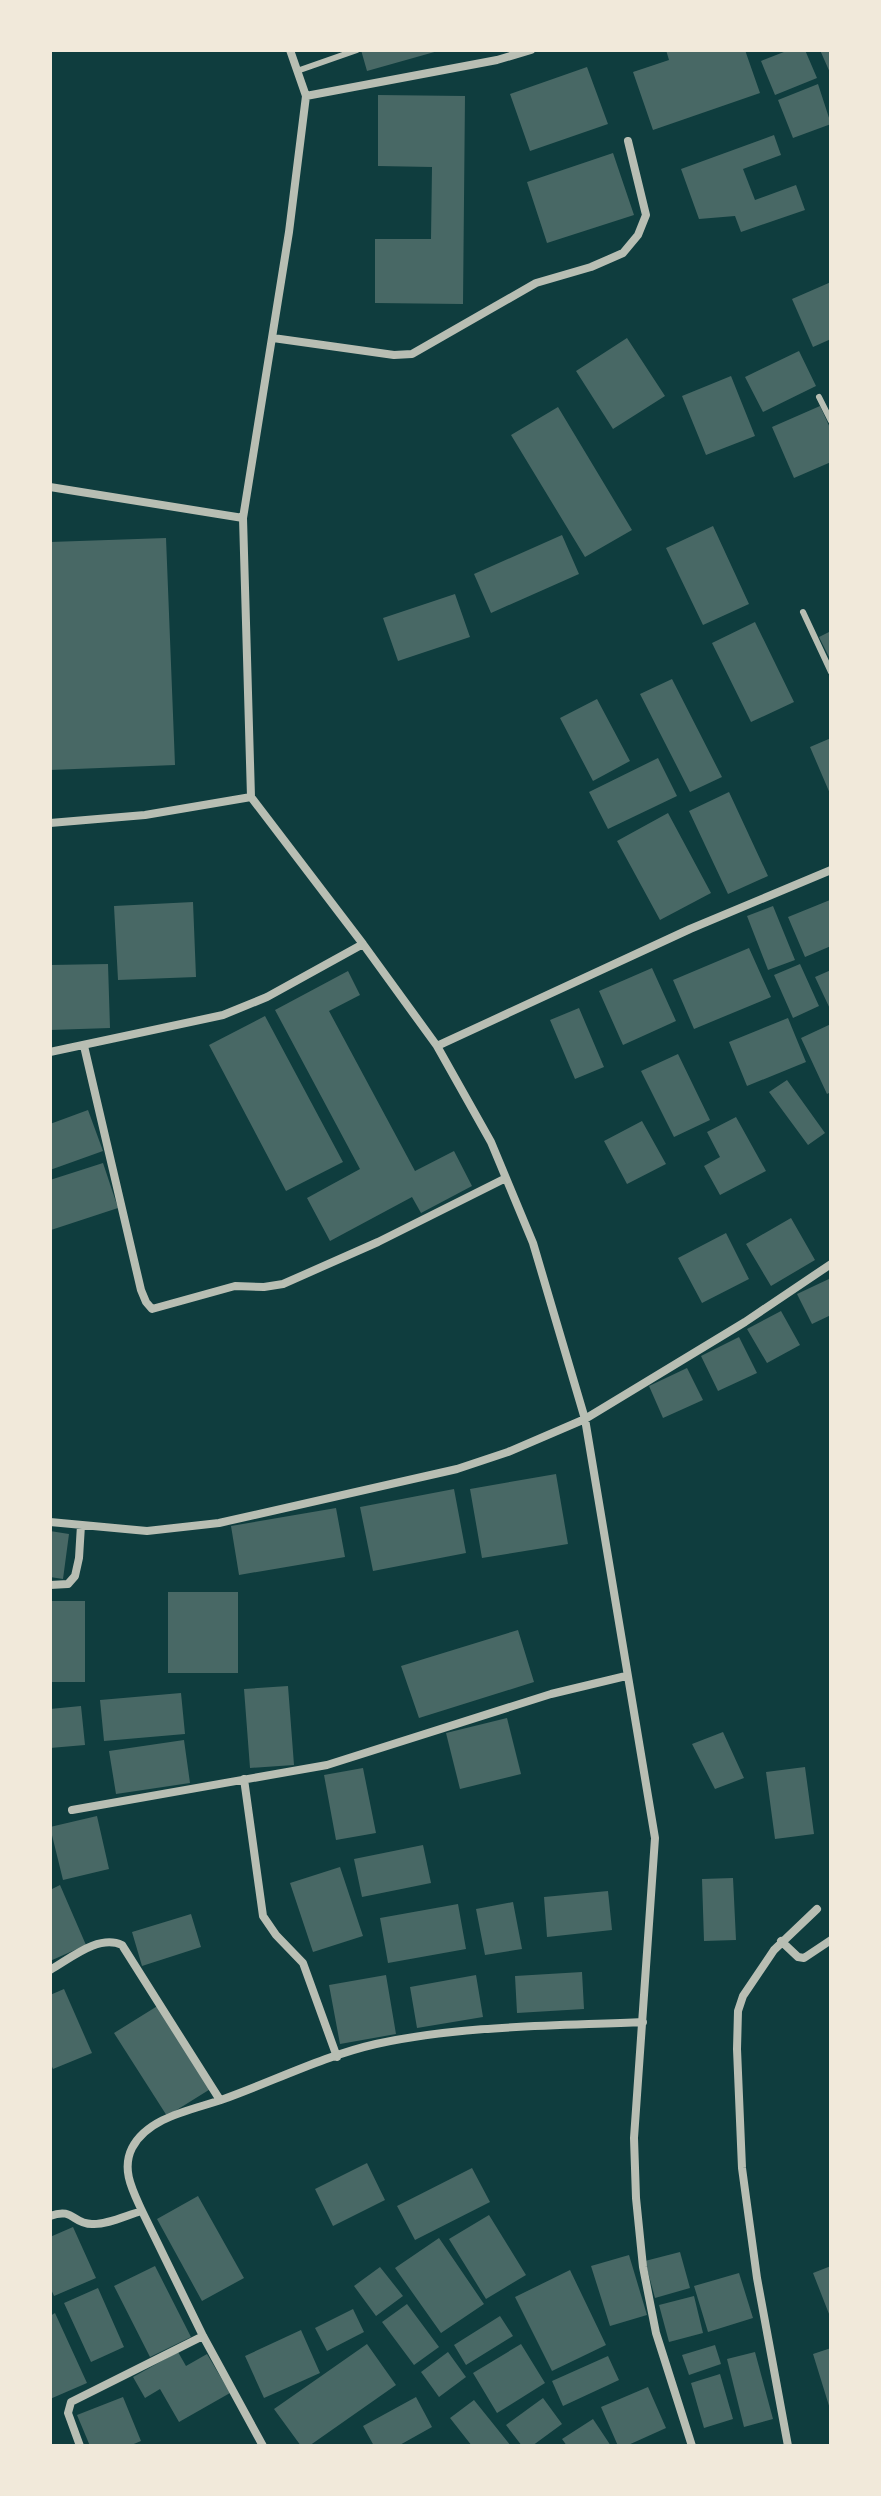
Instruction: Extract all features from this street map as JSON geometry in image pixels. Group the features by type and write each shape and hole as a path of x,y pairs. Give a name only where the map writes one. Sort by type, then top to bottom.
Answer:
{"street":[{"path":"290,50 306,96 273,338 243,518 251,797 437,1046 491,1142 533,1243 585,1419 655,1838 634,2138 641,2253 656,2333 692,2446"},
{"path":"306,96 497,60 531,50"},
{"path":"273,338 394,355 412,354 536,283 591,267 623,253 638,235 646,215 628,141"},
{"path":"50,487 243,518"},
{"path":"50,823 145,815 251,797"},
{"path":"437,1046 690,929 831,870"},
{"path":"50,1052 223,1015 267,997 363,944"},
{"path":"84,1046 141,1290 152,1309 235,1286 283,1284 378,1242 506,1178"},
{"path":"50,1522 147,1531 219,1523 457,1469 508,1452 585,1419 745,1322 831,1264"},
{"path":"50,1585 68,1584 75,1576 81,1525"},
{"path":"72,1810 327,1765 551,1694 626,1676"},
{"path":"244,1779 263,1916 276,1935 303,1963 337,2057"},
{"path":"788,2446 757,2278 742,2168 737,2049 740,2004 784,1944 817,1909"},
{"path":"784,1944 798,1957 806,1958 831,1940"},
{"path":"50,1970 99,1943 109,1941 122,1945 220,2100"},
{"path":"263,2446 203,2336 129,2181 129,2156 140,2137 156,2124 190,2109 376,2044 476,2030 643,2022"},
{"path":"50,2216 69,2213 83,2223 95,2224 142,2211"},
{"path":"80,2446 68,2413 71,2402 203,2336"}],"lane":[{"path":"297,71 357,50"},
{"path":"819,397 831,421"},
{"path":"803,612 831,672"}],"building":[{"path":"361,50 437,50 438,51 367,71"},
{"path":"666,50 745,50 760,93 653,130 633,72 669,60"},
{"path":"789,50 805,50 817,78 775,95 761,61"},
{"path":"820,50 831,50 831,75"},
{"path":"587,67 608,124 530,151 510,94"},
{"path":"818,84 831,124 793,138 778,100"},
{"path":"378,95 465,96 463,304 375,303 375,239 431,239 432,167 378,166"},
{"path":"774,135 781,155 743,169 755,200 796,185 805,210 741,232 735,216 699,219 681,169"},
{"path":"613,153 634,215 547,243 527,182"},
{"path":"831,282 831,339 813,347 792,299"},
{"path":"627,338 665,396 613,429 576,371"},
{"path":"799,351 816,386 763,412 745,377"},
{"path":"731,376 755,436 706,455 682,396"},
{"path":"820,406 831,430 831,462 794,478 772,427"},
{"path":"558,407 632,530 585,557 511,435"},
{"path":"713,526 749,604 703,625 666,548"},
{"path":"562,535 579,574 491,613 474,574"},
{"path":"166,538 175,765 50,770 50,542"},
{"path":"455,594 470,637 398,661 383,618"},
{"path":"755,622 794,702 751,722 712,643"},
{"path":"831,631 831,661 819,637"},
{"path":"672,679 722,777 690,792 640,694"},
{"path":"597,699 630,761 593,781 560,718"},
{"path":"831,738 831,796 810,747"},
{"path":"658,758 677,796 608,829 589,792"},
{"path":"729,792 768,876 728,894 689,811"},
{"path":"668,813 711,893 660,920 617,841"},
{"path":"830,900 831,946 805,957 788,917"},
{"path":"193,902 196,977 118,980 114,906"},
{"path":"773,906 795,960 768,970 747,916"},
{"path":"749,948 771,997 694,1029 673,980"},
{"path":"108,964 110,1028 50,1030 50,965"},
{"path":"800,964 819,1006 793,1018 774,975"},
{"path":"652,968 676,1021 623,1045 599,991"},
{"path":"831,970 831,1011 815,977"},
{"path":"348,971 360,995 329,1011 415,1171 454,1151 472,1186 421,1213 412,1197 330,1241 307,1198 360,1169 275,1010"},
{"path":"579,1008 604,1067 575,1079 550,1020"},
{"path":"265,1016 343,1162 286,1191 209,1045"},
{"path":"788,1018 806,1062 747,1086 729,1042"},
{"path":"831,1024 831,1092 827,1094 801,1038"},
{"path":"678,1054 710,1120 674,1137 641,1071"},
{"path":"787,1080 825,1133 808,1145 769,1092"},
{"path":"88,1110 103,1151 50,1170 50,1124"},
{"path":"736,1117 766,1171 720,1195 704,1166 720,1157 707,1132"},
{"path":"642,1121 666,1164 627,1184 604,1141"},
{"path":"103,1163 118,1208 51,1230 50,1180"},
{"path":"791,1218 815,1260 771,1286 746,1244"},
{"path":"726,1233 749,1279 702,1303 678,1258"},
{"path":"831,1278 831,1315 812,1324 797,1294"},
{"path":"781,1311 800,1345 767,1363 747,1329"},
{"path":"739,1337 757,1373 718,1391 701,1356"},
{"path":"687,1368 703,1400 663,1418 649,1386"},
{"path":"556,1474 568,1544 482,1558 470,1489"},
{"path":"454,1489 466,1553 373,1571 360,1507"},
{"path":"336,1508 345,1557 239,1575 231,1526"},
{"path":"50,1531 69,1534 63,1579 50,1577"},
{"path":"168,1592 238,1592 238,1673 168,1673"},
{"path":"50,1601 85,1601 85,1682 50,1682"},
{"path":"518,1630 534,1682 419,1718 401,1666"},
{"path":"288,1686 294,1765 250,1768 244,1689"},
{"path":"181,1693 185,1734 104,1741 100,1700"},
{"path":"81,1706 85,1745 50,1748 50,1709"},
{"path":"507,1718 521,1774 460,1789 446,1733"},
{"path":"723,1732 744,1778 715,1789 692,1744"},
{"path":"184,1740 190,1783 116,1794 109,1751"},
{"path":"805,1767 814,1834 775,1839 766,1772"},
{"path":"363,1768 376,1833 336,1840 324,1775"},
{"path":"97,1816 109,1869 63,1880 50,1827"},
{"path":"423,1845 431,1883 362,1897 354,1859"},
{"path":"340,1867 363,1936 313,1952 290,1883"},
{"path":"733,1878 736,1940 704,1941 702,1879"},
{"path":"60,1885 86,1945 50,1961 50,1890"},
{"path":"608,1891 612,1930 547,1937 544,1897"},
{"path":"513,1902 522,1949 485,1955 476,1909"},
{"path":"458,1904 466,1949 388,1963 380,1918"},
{"path":"191,1914 201,1947 142,1966 132,1932"},
{"path":"582,1972 584,2009 517,2013 515,1976"},
{"path":"386,1975 396,2034 340,2044 329,1985"},
{"path":"476,1975 483,2017 417,2028 410,1987"},
{"path":"64,1989 92,2053 53,2069 50,2062 50,1995"},
{"path":"159,2005 212,2088 167,2116 114,2033"},
{"path":"367,2163 385,2200 333,2226 315,2189"},
{"path":"472,2168 490,2202 415,2240 397,2206"},
{"path":"198,2196 244,2278 202,2301 157,2219"},
{"path":"489,2215 526,2275 486,2299 449,2239"},
{"path":"73,2227 96,2278 54,2296 50,2287 50,2237"},
{"path":"439,2238 484,2304 441,2333 395,2268"},
{"path":"680,2252 690,2288 655,2298 645,2261"},
{"path":"629,2255 647,2315 610,2326 591,2266"},
{"path":"155,2266 191,2337 150,2357 114,2286"},
{"path":"831,2266 831,2319 813,2273"},
{"path":"380,2267 403,2296 376,2316 354,2286"},
{"path":"570,2270 606,2345 552,2371 515,2297"},
{"path":"739,2273 753,2318 708,2332 694,2286"},
{"path":"98,2288 124,2347 91,2362 64,2303"},
{"path":"694,2296 703,2333 669,2342 659,2305"},
{"path":"407,2304 439,2347 414,2365 382,2322"},
{"path":"353,2309 364,2332 327,2351 315,2328"},
{"path":"55,2313 87,2383 50,2399 50,2316"},
{"path":"500,2316 513,2336 466,2365 454,2345"},
{"path":"301,2330 320,2373 264,2398 245,2356"},
{"path":"367,2344 396,2385 309,2446 301,2446 274,2409"},
{"path":"521,2344 545,2383 497,2413 473,2373"},
{"path":"715,2345 721,2364 689,2375 682,2355"},
{"path":"831,2348 831,2409 830,2409 813,2354"},
{"path":"178,2352 186,2366 207,2354 230,2393 179,2422 160,2389 145,2398 133,2377"},
{"path":"448,2352 466,2377 439,2397 421,2372"},
{"path":"755,2352 773,2419 744,2427 727,2359"},
{"path":"608,2356 619,2380 563,2406 552,2381"},
{"path":"720,2374 733,2419 704,2428 691,2383"},
{"path":"648,2387 666,2428 626,2446 618,2446 601,2407"},
{"path":"123,2397 141,2441 129,2446 90,2446 77,2415"},
{"path":"416,2397 432,2427 398,2446 374,2446 363,2426"},
{"path":"543,2398 562,2424 532,2446 522,2446 506,2425"},
{"path":"474,2400 511,2446 472,2446 450,2418"},
{"path":"593,2419 611,2446 567,2446 562,2439"}]}
